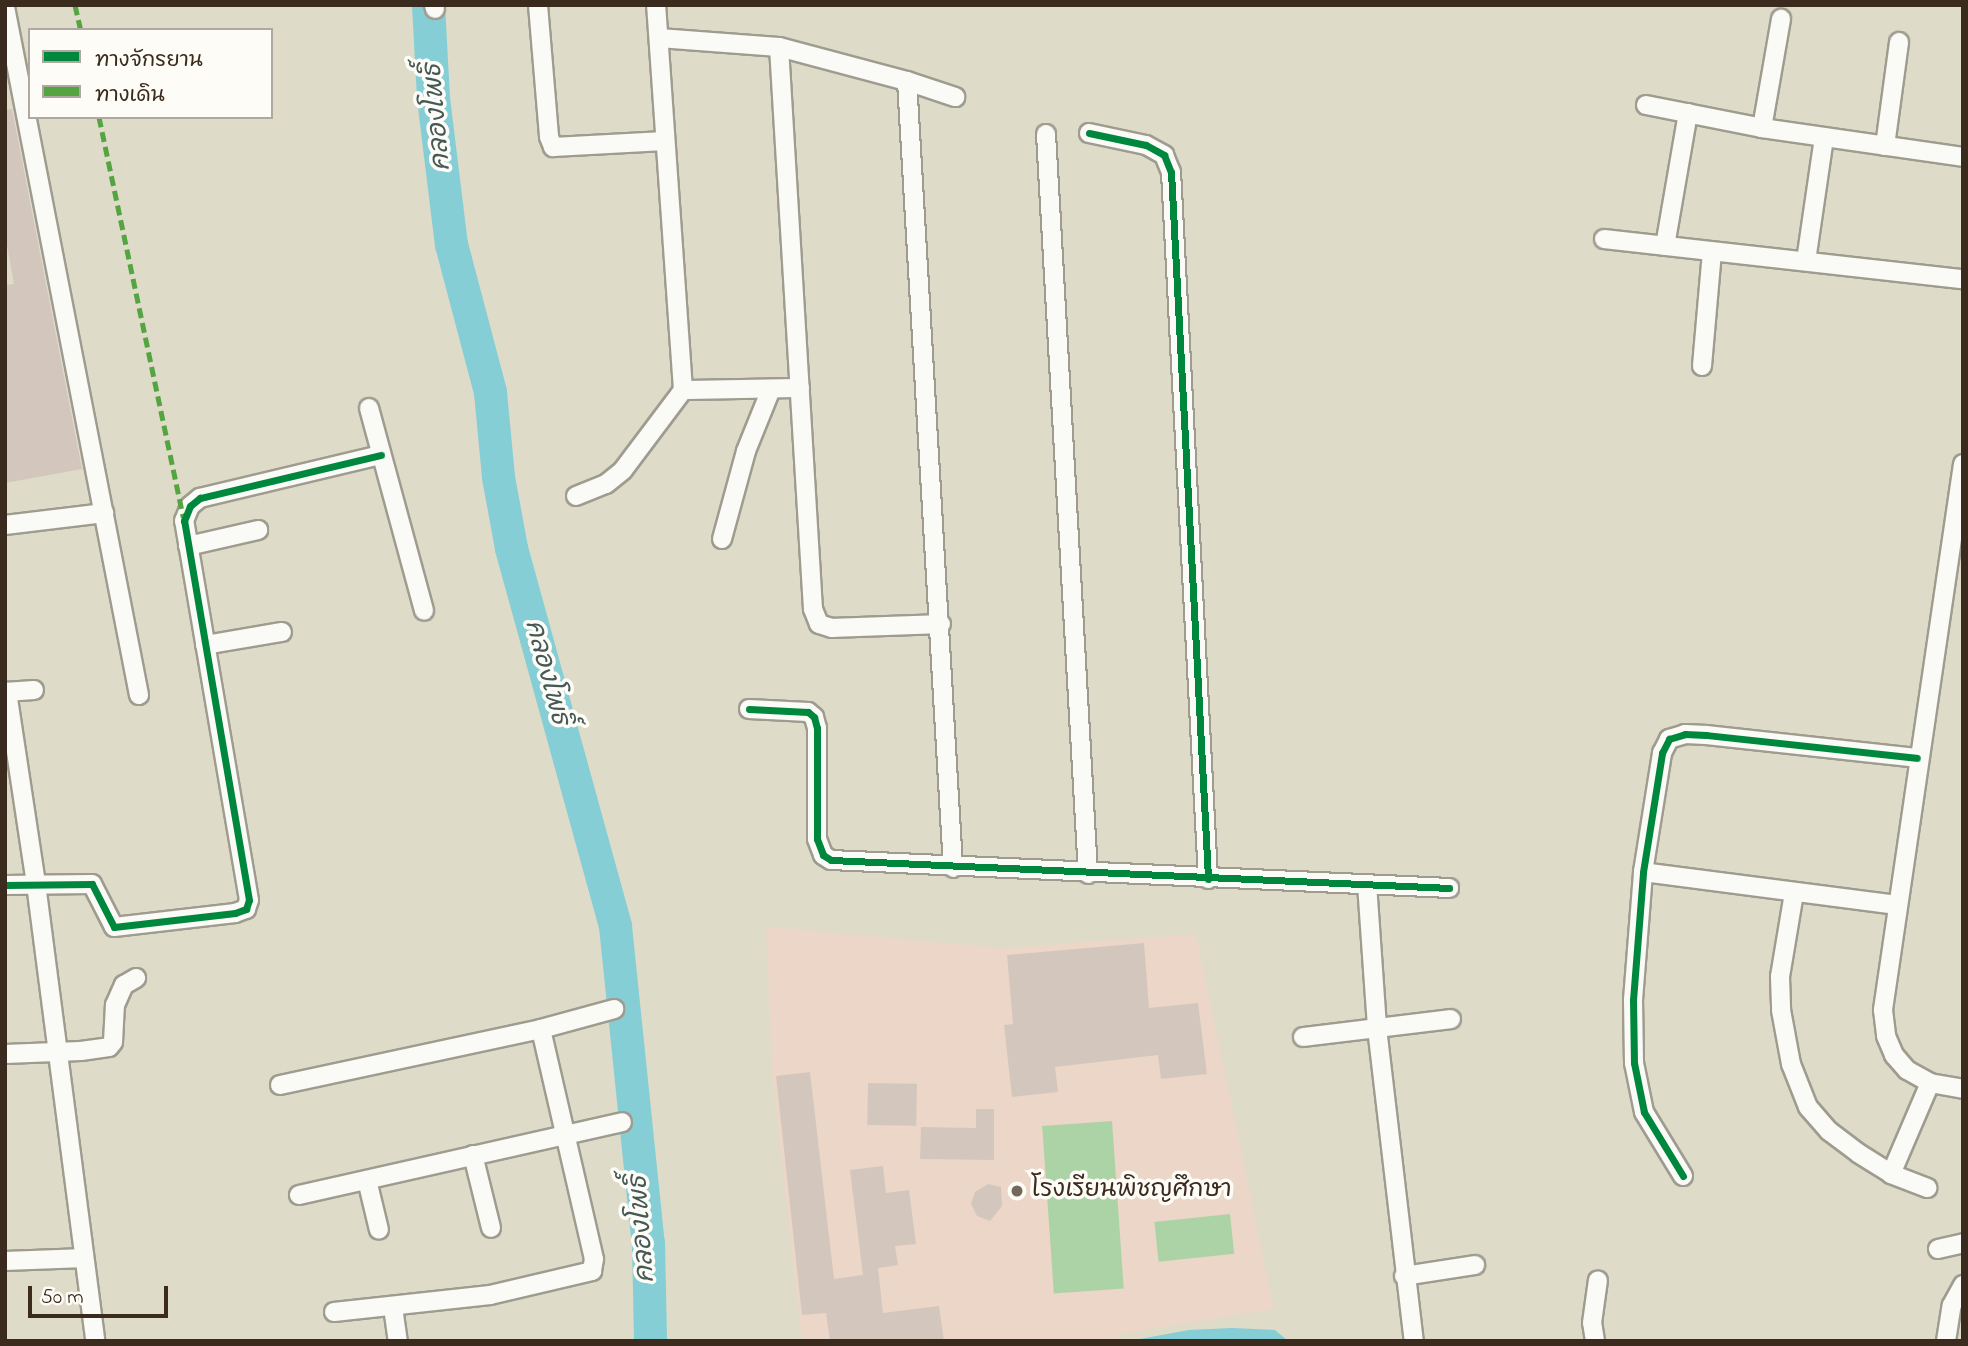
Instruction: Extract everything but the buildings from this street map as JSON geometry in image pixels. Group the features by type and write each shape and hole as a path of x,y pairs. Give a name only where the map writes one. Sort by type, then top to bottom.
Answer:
{"street":[{"path":"538,5 549,137 553,147 666,141"},
{"path":"576,496 606,484 623,470 683,390 656,5"},
{"path":"5,7 139,695"},
{"path":"1762,128 1781,19"},
{"path":"659,38 779,47 907,80 955,97"},
{"path":"1885,146 1899,42"},
{"path":"779,47 814,609 819,624 832,628 941,624"},
{"path":"907,80 941,624 953,868"},
{"path":"1646,105 1762,128 1963,157"},
{"path":"1665,246 1688,113"},
{"path":"1088,133 1146,145 1164,155 1171,172 1208,879"},
{"path":"1046,134 1088,874"},
{"path":"1806,261 1824,137"},
{"path":"1604,239 1963,279"},
{"path":"1702,366 1712,251"},
{"path":"683,390 800,388"},
{"path":"722,539 746,451 771,389"},
{"path":"369,408 424,611"},
{"path":"5,885 92,884 114,927 223,915 246,909 249,900 184,521 190,506 200,498 381,455"},
{"path":"1963,464 1956,554 1917,758 1883,1010 1886,1036 1894,1055 1907,1070 1930,1083 1963,1089"},
{"path":"5,525 104,513"},
{"path":"188,546 258,530"},
{"path":"205,645 282,632"},
{"path":"34,690 6,692 36,884 95,1341"},
{"path":"749,709 808,712 814,717 817,729 817,839 823,855 831,860 953,868 1449,888"},
{"path":"1683,1176 1644,1112 1634,1063 1633,1000 1643,872 1662,753 1669,739 1685,734 1706,735 1917,758"},
{"path":"1643,872 1896,905"},
{"path":"1367,884 1377,1028 1404,1276 1414,1341"},
{"path":"1794,892 1780,977 1781,1010 1791,1064 1808,1107 1829,1130 1891,1174 1927,1188"},
{"path":"5,1054 58,1053 109,1047 113,1042 115,1005 124,985 136,978"},
{"path":"280,1086 541,1029 614,1009"},
{"path":"1303,1037 1451,1019"},
{"path":"334,1312 490,1295 592,1271 594,1259 541,1029"},
{"path":"1891,1174 1930,1083"},
{"path":"299,1195 622,1122"},
{"path":"473,1155 491,1228"},
{"path":"367,1180 379,1230"},
{"path":"1938,1248 1962,1245"},
{"path":"5,1261 83,1258"},
{"path":"1404,1276 1475,1265"},
{"path":"1595,1341 1591,1323 1598,1280"},
{"path":"1946,1341 1952,1305 1963,1285"},
{"path":"393,1307 397,1341"}],"shaded area":[{"name":"โรงเรียนพิชญศึกษา","path":"766,927 1001,948 1196,934 1274,1309 1118,1335 1118,1341 802,1341 772,1074"}],"green space":[{"path":"1112,1121 1124,1289 1054,1293 1042,1126"},
{"path":"1230,1214 1234,1254 1159,1262 1154,1222"}],"water":[{"path":"1189,1330 1275,1330 1288,1341 1129,1341"}],"waterway":[{"name":"คลองโพธิ์","path":"428,5 433,98 451,244 490,392 498,477 511,548 615,926 648,1243 650,1341"}],"marked path":[{"path":"75,5 81,28"},
{"path":"99,119 183,517"}],"cycle path":[{"path":"1089,133 1146,145 1164,155 1171,172 1208,879"},
{"path":"5,885 92,884 114,927 235,913 246,909 249,900 184,521 190,506 200,498 381,455"},
{"path":"749,709 808,712 814,717 817,728 817,839 823,855 831,860 1449,888"},
{"path":"1683,1176 1644,1112 1634,1063 1633,1000 1643,872 1662,753 1669,739 1685,734 1706,735 1917,758"}],"place":[{"name":"โรงเรียนพิชญศึกษา","path":"1017,1191"}]}
